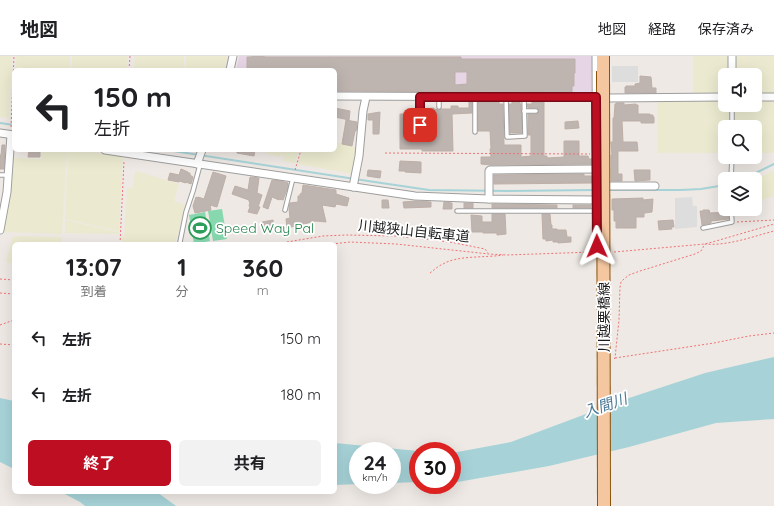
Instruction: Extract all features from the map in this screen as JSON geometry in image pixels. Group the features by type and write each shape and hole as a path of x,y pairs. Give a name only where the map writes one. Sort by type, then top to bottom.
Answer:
{"main road":[{"name":"川越栗橋線","path":"603,56 604,506"}],"street":[{"path":"230,68 233,56"},
{"path":"596,56 597,249"},
{"path":"596,154 606,144 608,138 609,56"},
{"path":"732,56 732,68"},
{"path":"337,96 543,97"},
{"path":"609,98 718,96"},
{"path":"353,187 359,156 363,110 366,97"},
{"path":"762,97 774,97"},
{"path":"0,133 12,135"},
{"path":"0,230 2,210 7,192 12,143"},
{"path":"118,152 415,196 597,200"},
{"path":"199,164 202,152"},
{"path":"489,198 490,170 597,170"},
{"path":"597,186 655,186"}],"lane":[{"path":"420,97 420,125"},
{"path":"439,97 439,107"},
{"path":"475,97 475,132"},
{"path":"506,97 507,137 524,136 524,97"},
{"path":"543,97 596,97"},
{"path":"524,111 536,111"},
{"path":"180,242 186,212 193,191 199,164"},
{"path":"0,175 8,175"},
{"path":"285,210 293,178"},
{"path":"457,212 597,212"},
{"path":"703,228 732,222 732,216"}],"path":[{"path":"14,56 14,68"},
{"path":"129,68 130,56"},
{"path":"293,178 300,152"},
{"path":"120,242 124,153"},
{"path":"385,153 596,154"},
{"path":"732,222 774,220"},
{"path":"614,252 705,244 774,224"},
{"path":"705,244 722,244 774,231"},
{"name":"川越狭山自転車道","path":"287,242 323,236 395,236 435,240 480,248 485,249 489,254 507,255 597,249"},
{"path":"337,243 350,242 396,244 489,254"},
{"path":"615,358 621,282 629,275 695,254 701,251 705,244"},
{"path":"430,274 450,260 507,255"},
{"path":"0,279 12,280"},
{"path":"0,293 12,294"},
{"path":"0,325 12,321"},
{"path":"610,361 615,358 774,333"},
{"path":"0,344 12,345"}],"shaded area":[{"path":"239,56 594,56 594,95 527,96 337,94 337,68 236,68"},
{"path":"612,66 638,66 638,82 612,82"},
{"path":"692,197 693,206 697,206 697,227 675,229 675,198"}],"green space":[{"path":"0,56 12,56 9,118 0,117"},
{"path":"16,56 70,56 70,68 16,68"},
{"path":"72,56 128,56 127,68 72,68"},
{"path":"135,56 184,56 184,68 134,68"},
{"path":"186,56 228,56 225,68 186,68"},
{"path":"693,56 728,56 728,68 718,68 718,94 693,95"},
{"path":"735,56 774,56 774,95 762,95 762,68 735,68"},
{"path":"657,99 718,99 718,112 729,112 729,120 718,120 718,153 658,153"},
{"path":"762,100 774,100 774,153 762,153 762,120 735,120 734,112 762,112"},
{"path":"337,143 357,148 353,174 298,164 301,152 337,152"},
{"path":"42,152 67,152 62,234 3,232 8,207 13,158 41,159"},
{"path":"68,152 92,152 123,157 119,231 65,219"},
{"path":"262,152 298,152 295,163 283,161 284,156 280,155 279,157"},
{"path":"774,170 774,196 762,200 762,176"},
{"path":"136,171 179,184 174,201 185,205 176,241 121,242 122,237 124,237 127,188 132,188 133,186"},
{"name":"Speed Way Pal","path":"222,209 227,239 213,241 208,211"},
{"name":"Speed Way Pal","path":"205,212 210,241 194,242 189,215"},
{"path":"65,220 119,232 119,234 65,233"},
{"path":"13,236 62,237 62,242 12,242 12,264 6,262"}],"water":[{"path":"774,357 774,419 716,423 629,447 549,466 461,481 461,451 511,442 626,399 705,373"},
{"path":"0,398 12,401 12,468 0,462"},
{"path":"337,443 349,444 349,484 337,485"},
{"path":"401,449 409,450 409,482 401,483"},
{"path":"65,494 160,494 176,506 85,506"}],"building":[{"path":"247,57 461,57 461,59 575,59 575,73 572,94 547,94 543,92 337,91 337,68 247,68","holes":["455,72 467,72 467,84 455,85"]},
{"path":"640,76 651,77 652,88 656,88 656,93 625,93 626,86 635,86 635,84 640,83"},
{"path":"469,102 472,102 472,113 452,114 453,151 400,149 400,114 416,114 417,126 420,128 423,125 424,109 451,109 451,106 458,106 458,108 469,108"},
{"path":"478,102 499,102 499,104 503,104 504,145 521,145 521,157 531,156 531,135 528,135 528,114 536,114 539,111 537,108 528,108 527,104 532,104 532,102 544,102 544,156 547,156 547,158 564,157 564,141 579,141 579,156 588,156 589,159 592,159 592,164 481,164 481,157 491,157 491,149 490,131 478,131"},
{"path":"512,102 520,102 521,104 522,133 510,133 509,104 512,104"},
{"path":"616,103 624,103 624,105 636,104 638,105 638,114 650,114 654,117 654,123 622,121 623,142 637,142 638,151 618,151 618,174 622,174 622,181 611,181 611,142 613,142 613,118"},
{"path":"337,108 350,111 349,120 337,117"},
{"path":"380,112 379,134 373,134 373,120 368,120 368,114"},
{"path":"346,120 357,122 352,146 342,144"},
{"path":"578,121 579,128 565,129 565,122"},
{"path":"2,145 5,145 4,169 0,169 0,155"},
{"path":"29,152 40,152 40,157 28,157"},
{"path":"237,152 255,152 254,156"},
{"path":"400,161 421,162 421,173 399,171"},
{"path":"181,169 190,173 193,177 191,184 168,180 170,173 179,175"},
{"path":"368,170 381,171 380,178 367,176"},
{"path":"634,170 650,170 650,180 635,181"},
{"path":"213,172 226,176 217,207 210,205 211,210 195,213 193,206 196,197 204,199"},
{"path":"584,174 584,176 592,176 592,183 494,184 494,175"},
{"path":"250,177 259,178 257,193 262,195 257,214 248,212 250,207 249,200 232,194 235,186 248,190"},
{"path":"272,180 288,183 288,187 283,200 272,197 268,209 263,207"},
{"path":"303,185 336,190 336,194 349,198 347,206 336,204 335,207 322,205 326,222 316,221 287,228 286,219 290,218 290,203 298,202 298,196 302,193"},
{"path":"643,198 643,200 653,199 652,212 644,213 644,217 636,217 636,228 616,228 616,221 614,221 614,210 612,210 612,199"},
{"path":"382,200 388,200 389,208 382,208"},
{"path":"403,202 431,202 431,207 404,208"},
{"path":"444,202 452,203 452,209 443,209"},
{"path":"464,203 473,203 473,208 464,208"},
{"path":"492,204 557,205 557,208 492,208"},
{"path":"573,205 591,205 591,208 573,208"},
{"path":"709,210 710,213 718,213 718,216 729,216 729,219 711,221 711,223 702,225 700,211"},
{"path":"492,214 505,214 506,234 497,235 497,233 472,232 471,215 482,216 482,222 492,222"},
{"path":"542,214 550,214 552,229 566,230 567,237 571,237 571,242 558,243 553,242 553,240 546,241 546,239 543,239"},
{"path":"273,220 274,229 263,230 262,222"},
{"path":"673,220 674,227 671,227 672,229 659,230 658,221"}],"waterway":[{"path":"0,123 12,125"},
{"path":"180,152 429,190 594,190"},
{"path":"757,172 774,164"},
{"path":"607,190 681,190 718,186"}],"place":[{"name":"Speed Way Pal","path":"200,228"}],"route":[{"path":"420,125 420,97 596,97 597,246"}],"water label":[{"name":"入間川","path":"605,405"}]}
